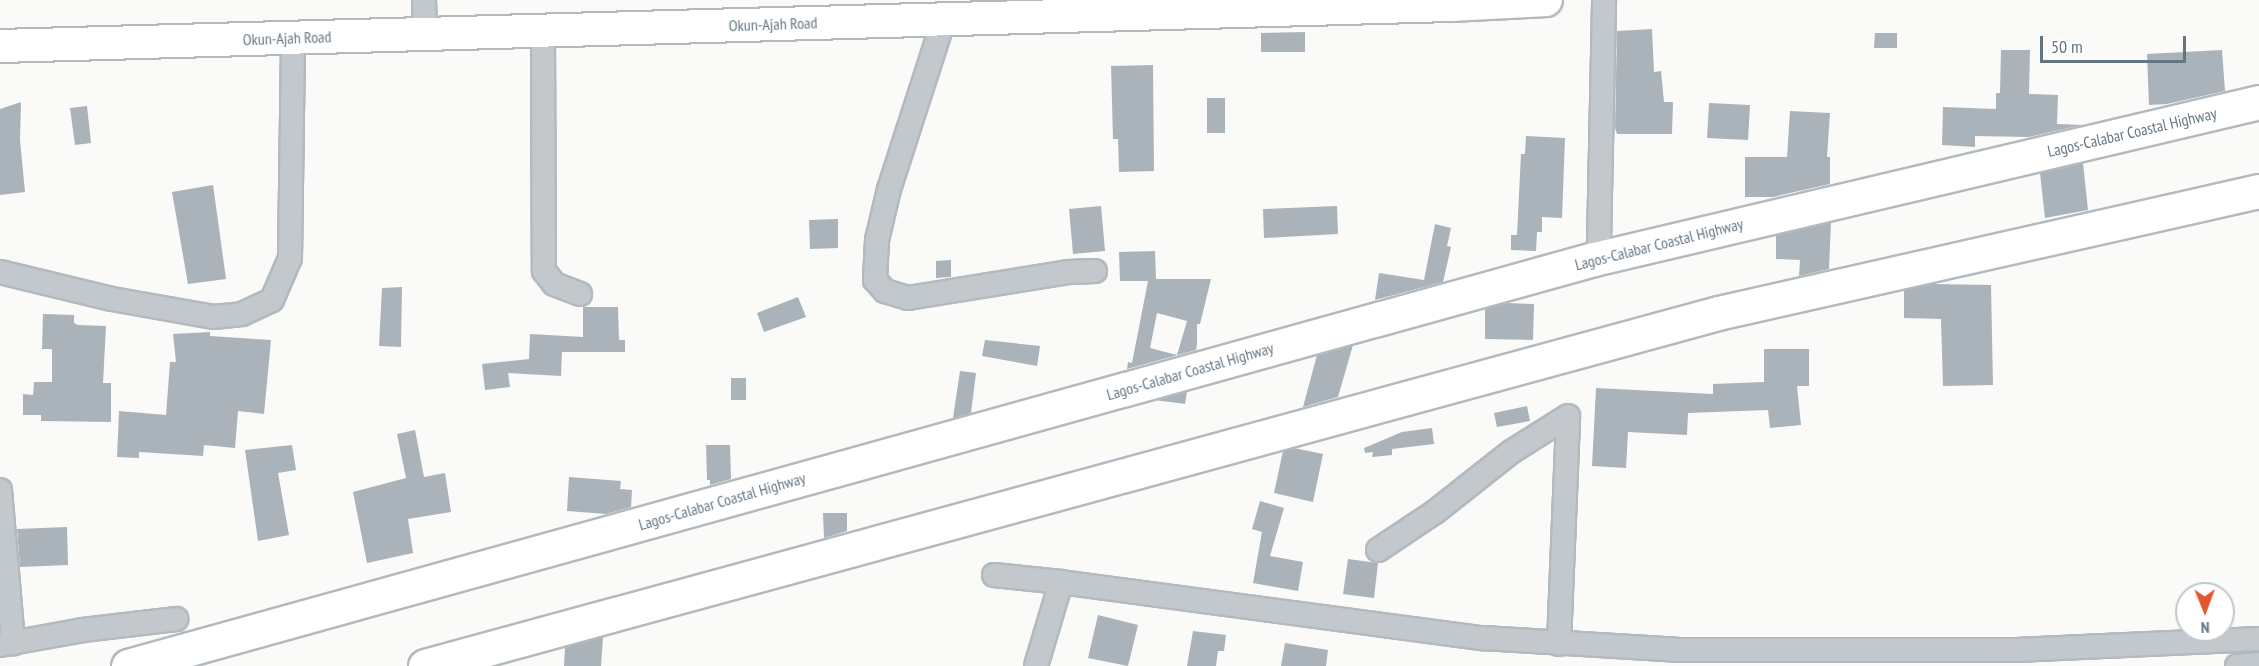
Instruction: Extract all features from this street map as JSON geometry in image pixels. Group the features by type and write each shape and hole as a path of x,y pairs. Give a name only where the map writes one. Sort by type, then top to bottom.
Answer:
{"highway":[{"name":"Lagos-Calabar Coastal Highway","path":"128,666 1594,259 2259,102"},
{"path":"425,666 1718,313 2259,191"}],"street":[{"path":"424,0 425,34"},
{"name":"Okun-Ajah Road","path":"0,46 944,19 1132,7 1546,0"},
{"path":"1599,243 1604,0"},
{"path":"944,19 889,189 877,240 875,280 885,291 908,298 1068,272 1095,271"},
{"path":"543,31 544,270 554,284 580,294"},
{"path":"0,272 112,299 214,316 242,314 272,300 290,258 293,38"},
{"path":"1378,550 1435,512 1511,452 1568,416 1559,644"},
{"path":"0,490 6,644 84,630 176,619"},
{"path":"994,575 1471,636 1559,644 1677,650 1800,649 1858,652 2016,650 2259,639"},
{"path":"1036,666 1061,582"},
{"path":"2236,666 2259,664"}],"building":[{"path":"1652,29 1654,72 1661,71 1664,102 1673,102 1672,134 1617,134 1615,128 1617,31"},
{"path":"1305,32 1305,52 1261,52 1261,33"},
{"path":"1875,33 1897,33 1897,48 1874,48"},
{"path":"2001,50 2030,50 2029,94 2058,95 2057,124 2082,125 2029,137 1975,136 1975,147 1942,145 1943,107 1996,109 1996,93 2000,93"},
{"path":"2222,50 2225,91 2167,104 2149,105 2147,54"},
{"path":"1153,65 1154,171 1119,172 1118,139 1113,139 1111,66"},
{"path":"1207,98 1225,98 1225,133 1207,133"},
{"path":"21,102 20,140 25,192 0,195 0,109"},
{"path":"1709,103 1750,105 1748,140 1707,138"},
{"path":"87,106 91,143 75,145 70,108"},
{"path":"1790,111 1830,113 1827,157 1830,157 1830,184 1773,197 1745,197 1745,157 1787,157"},
{"path":"1526,136 1565,138 1562,218 1542,217 1542,232 1537,232 1536,251 1511,250 1511,235 1517,235 1521,154 1525,154"},
{"path":"2083,163 2088,210 2045,218 2040,173"},
{"path":"213,185 226,279 188,284 172,192"},
{"path":"1101,206 1105,251 1073,254 1069,209"},
{"path":"1337,206 1338,234 1264,238 1263,209"},
{"path":"838,219 838,248 810,249 809,220"},
{"path":"1831,222 1829,269 1799,276 1800,260 1776,259 1776,235"},
{"path":"1435,224 1451,228 1447,246 1451,247 1443,282 1375,300 1379,273 1424,280"},
{"path":"1155,251 1156,279 1211,279 1200,324 1197,324 1196,350 1127,369 1128,362 1132,363 1148,281 1120,281 1119,252","holes":["1157,313 1187,321 1177,355 1150,348"]},
{"path":"951,260 951,277 936,278 936,261"},
{"path":"1931,284 1991,285 1993,385 1943,386 1941,319 1904,318 1904,290"},
{"path":"402,287 401,347 379,346 382,288"},
{"path":"798,297 806,317 764,332 757,313"},
{"path":"1506,303 1534,304 1533,340 1485,339 1485,309"},
{"path":"583,307 618,307 619,340 625,340 625,352 562,352 561,376 508,373 510,387 485,390 482,364 529,359 530,334 583,337"},
{"path":"43,314 74,315 74,323 78,325 106,326 103,383 111,383 111,422 41,421 41,415 23,415 23,394 33,395 34,382 52,382 52,349 42,349"},
{"path":"210,332 210,336 271,340 264,414 238,411 235,448 204,445 203,456 139,452 139,458 117,457 119,411 166,415 170,362 176,362 173,334"},
{"path":"985,340 1040,346 1037,366 982,356"},
{"path":"1353,345 1338,397 1303,407 1317,355"},
{"path":"1764,349 1809,349 1809,386 1797,386 1801,425 1770,428 1768,410 1688,413 1687,435 1628,432 1626,468 1592,466 1596,388 1713,394 1713,384 1764,382"},
{"path":"960,371 976,373 971,413 953,418"},
{"path":"731,378 746,378 746,400 731,400"},
{"path":"1187,392 1185,404 1155,400"},
{"path":"1527,406 1530,421 1497,427 1494,413"},
{"path":"1432,428 1434,444 1392,449 1392,455 1372,457 1373,452 1365,453 1364,448 1402,432"},
{"path":"415,430 424,477 445,473 451,512 408,519 413,553 367,563 353,492 406,478 397,434"},
{"path":"292,445 296,470 278,473 289,535 258,541 245,450"},
{"path":"706,445 730,445 731,479 710,485 710,480 707,480"},
{"path":"1294,448 1323,454 1313,502 1274,493 1283,451"},
{"path":"569,477 621,481 620,489 632,490 631,507 606,514 567,511"},
{"path":"1260,501 1284,508 1270,556 1303,562 1298,591 1253,583 1262,532 1252,529"},
{"path":"823,513 847,513 847,531 824,538"},
{"path":"67,527 68,565 20,567 17,529"},
{"path":"1348,559 1378,563 1374,598 1343,594"},
{"path":"1098,615 1138,625 1128,666 1088,658"},
{"path":"1193,631 1226,635 1224,651 1218,651 1216,666 1187,666"},
{"path":"603,637 601,666 564,666 565,647"},
{"path":"1285,643 1328,650 1326,666 1281,666"}]}
